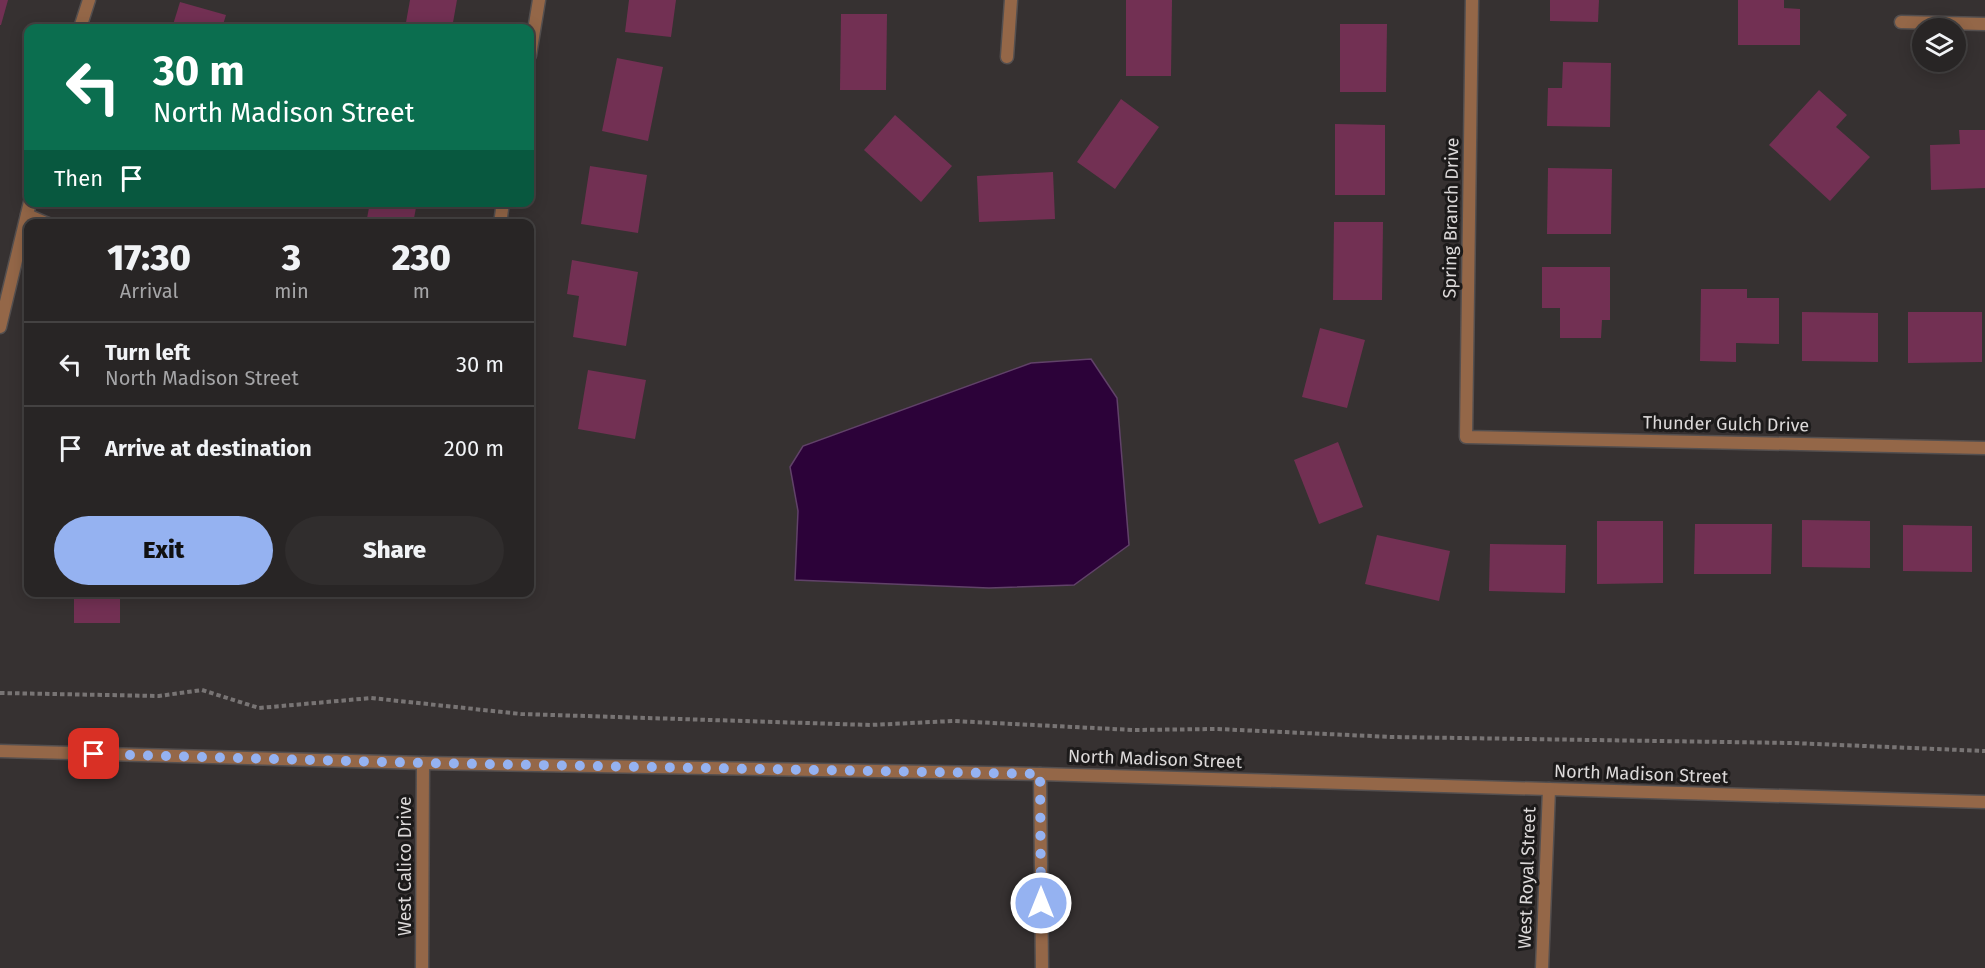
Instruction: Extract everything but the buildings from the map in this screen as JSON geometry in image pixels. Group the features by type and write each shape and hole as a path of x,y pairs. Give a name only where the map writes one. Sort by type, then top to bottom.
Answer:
{"street":[{"path":"81,24 88,0"},
{"path":"534,31 539,0"},
{"path":"1007,57 1011,0"},
{"name":"Spring Branch Drive","path":"1466,437 1472,0"},
{"path":"1901,22 1985,24"},
{"path":"26,219 29,207"},
{"path":"27,215 36,219"},
{"path":"0,327 24,227"},
{"name":"Thunder Gulch Drive","path":"1466,437 1985,448"},
{"name":"North Madison Street","path":"0,751 423,763 1040,774 1985,802"},
{"name":"West Calico Drive","path":"422,968 423,763"},
{"path":"1040,774 1042,968"},
{"name":"West Royal Street","path":"1542,968 1549,789"}],"path":[{"path":"0,693 159,696 202,690 258,708 371,698 533,715 870,724 953,721 1133,730 1217,729 1392,737 1792,742 1985,751"}],"shaded area":[{"path":"1091,359 1117,398 1129,545 1074,585 989,588 795,580 798,511 790,467 803,446 1031,363"}],"route":[{"path":"94,754 423,763 1040,774 1041,903"}]}
